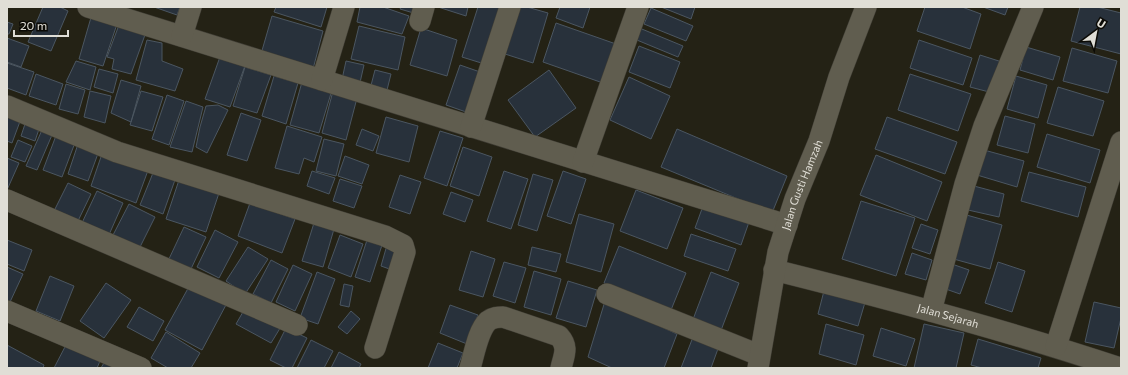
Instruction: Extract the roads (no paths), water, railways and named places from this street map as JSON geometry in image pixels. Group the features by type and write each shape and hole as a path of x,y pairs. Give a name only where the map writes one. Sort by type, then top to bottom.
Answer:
{"street":[{"path":"88,7 787,225"},
{"path":"182,36 191,7"},
{"path":"322,80 344,7"},
{"path":"471,127 510,7"},
{"path":"583,162 638,7"},
{"name":"Jalan Gusti Hamzah","path":"759,362 778,252 795,199 819,141 839,77 866,7"},
{"path":"931,311 966,184 984,126 1033,7"},
{"path":"7,106 117,152 385,236 403,245 405,252 375,348"},
{"path":"1056,346 1121,142"},
{"path":"7,200 297,325"},
{"name":"Jalan Sejarah","path":"774,270 877,296 1056,346 1120,368"},
{"path":"607,294 759,362"},
{"path":"7,311 141,368"},
{"path":"470,368 482,329 489,320 495,317 504,317 559,336 564,342 565,352 561,368"}]}
